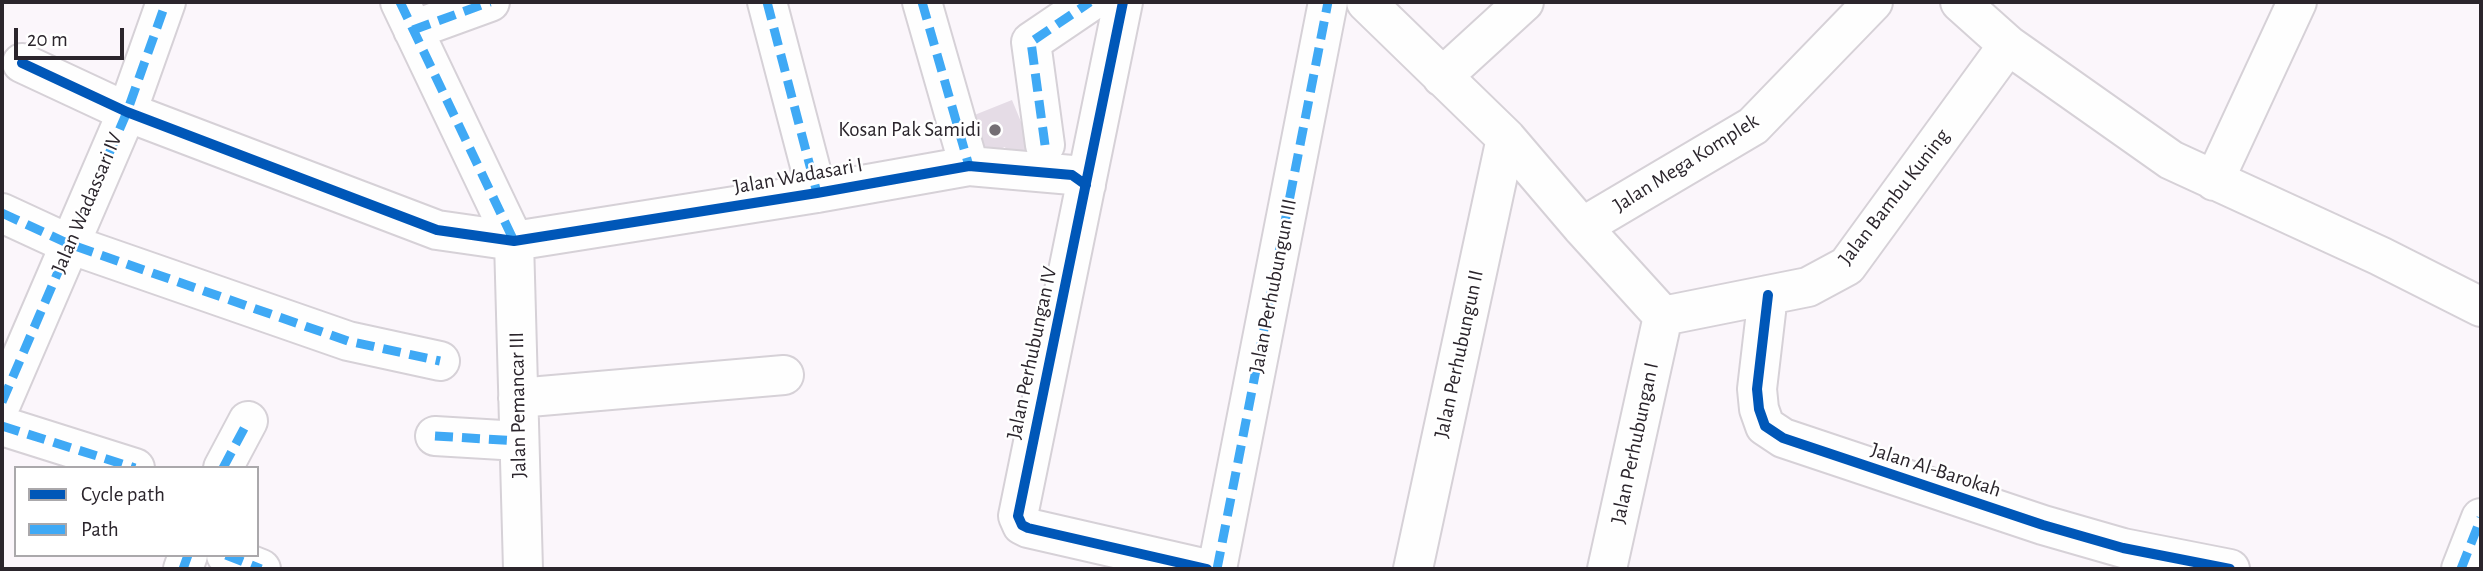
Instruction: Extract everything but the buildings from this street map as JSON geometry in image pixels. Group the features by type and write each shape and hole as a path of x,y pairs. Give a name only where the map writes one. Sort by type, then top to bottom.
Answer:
{"street":[{"name":"Jalan Wadassari IV","path":"2,402 127,112 166,2"},
{"path":"490,2 406,16 514,241"},
{"path":"767,2 817,193"},
{"path":"922,2 969,166"},
{"path":"1045,145 1031,42 1090,2"},
{"name":"Jalan Perhubungan IV","path":"1124,2 1018,516 1022,525 1028,528 1207,569"},
{"name":"Jalan Perhubungun III","path":"1217,569 1328,2"},
{"path":"1366,2 1506,138 1663,316"},
{"path":"1442,77 1524,2"},
{"name":"Jalan Mega Komplek","path":"1582,227 1753,126 1873,2"},
{"path":"1959,2 2008,45 2171,160 2481,307"},
{"path":"2214,181 2297,2"},
{"name":"Jalan Bambu Kuning","path":"1663,316 1808,287 1847,266 2008,45"},
{"name":"Jalan Wadasari I","path":"22,63 127,112 437,230 514,241 969,166 1072,175 1086,185"},
{"name":"Jalan Perhubungun II","path":"1413,569 1506,138"},
{"path":"2,213 69,244 348,341 440,361"},
{"name":"Jalan Pemancar III","path":"514,241 523,569"},
{"name":"Jalan Al-Barokah","path":"1768,295 1757,389 1759,409 1765,426 1783,438 2043,525 2123,548 2230,569"},
{"name":"Jalan Perhubungan I","path":"1607,569 1663,316"},
{"path":"518,398 784,375"},
{"path":"224,466 248,421"},
{"path":"2,426 129,466"},
{"path":"435,436 519,441"},
{"path":"2461,569 2481,518"},
{"path":"231,557 261,569"}],"marked path":[{"path":"2,402 127,112 166,2"},
{"path":"400,2 514,241"},
{"path":"413,30 490,2"},
{"path":"767,2 817,193"},
{"path":"922,2 969,166"},
{"path":"1045,145 1031,42 1090,2"},
{"path":"1217,569 1328,2"},
{"path":"2,213 69,244 348,341 440,361"},
{"path":"224,466 248,421"},
{"path":"2,426 129,466"},
{"path":"435,436 519,441"},
{"path":"2461,569 2481,518"},
{"path":"183,569 187,557"},
{"path":"231,557 261,569"}],"cycle path":[{"path":"1123,2 1018,516 1022,525 1028,528 1207,569"},
{"path":"22,63 127,112 437,230 514,241 969,166 1072,175 1086,185"},
{"path":"1768,295 1757,389 1759,409 1765,426 1783,438 2043,525 2123,548 2230,569"}],"place":[{"name":"Kosan Pak Samidi","path":"995,130"}]}
